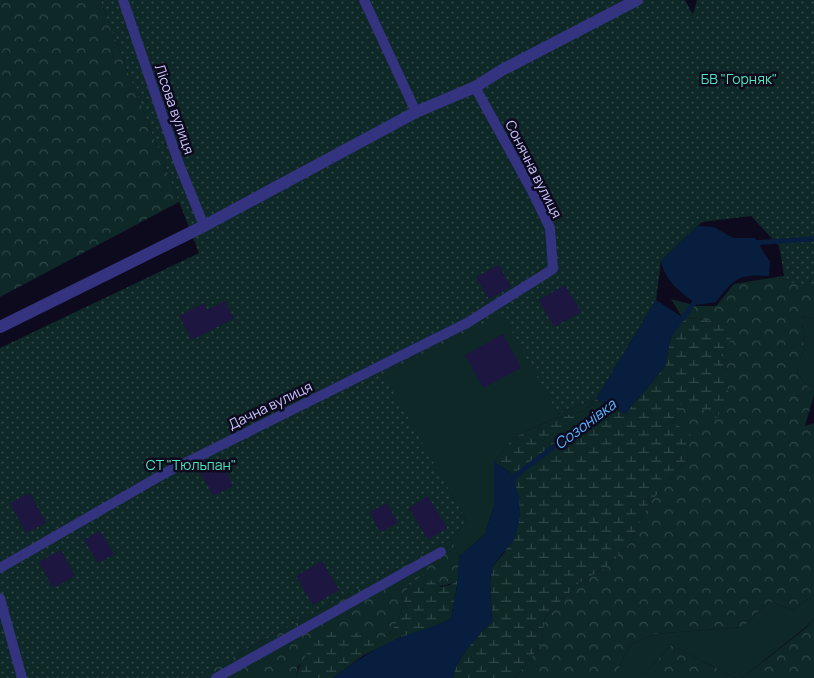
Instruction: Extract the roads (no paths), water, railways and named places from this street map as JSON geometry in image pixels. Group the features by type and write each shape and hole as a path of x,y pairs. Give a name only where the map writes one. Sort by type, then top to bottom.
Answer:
{"street":[{"path":"0,327 204,226 416,112 475,87 502,70 637,0"}],"lane":[{"name":"Лісова вулиця","path":"123,0 179,164 204,226"},
{"path":"364,0 416,112"},
{"name":"Сонячна вулиця","path":"475,87 531,188 550,228 554,269"},
{"name":"Дачна вулиця","path":"0,568 167,472 467,323 554,269"},
{"path":"216,678 441,552"},
{"path":"0,598 22,678"}],"water":[{"path":"697,226 714,227 733,238 755,238 770,262 769,276 750,276 738,279 716,302 698,305 670,281 661,261"},
{"path":"656,300 682,317 672,331 665,366 625,414 596,399"},
{"path":"494,462 511,473 519,496 520,517 515,538 492,567 490,582 492,621 474,640 458,662 453,678 333,678 382,646 451,619 458,580 459,557 485,534 494,506"}],"waterway":[{"name":"Созонівка","path":"752,243 814,239"},
{"name":"Созонівка","path":"668,337 698,298"},
{"name":"Созонівка","path":"512,484 515,476 613,402"}],"park label":[{"name":"БВ \"Горняк\"","path":"739,78"},
{"name":"СТ \"Тюльпан\"","path":"191,464"}]}
